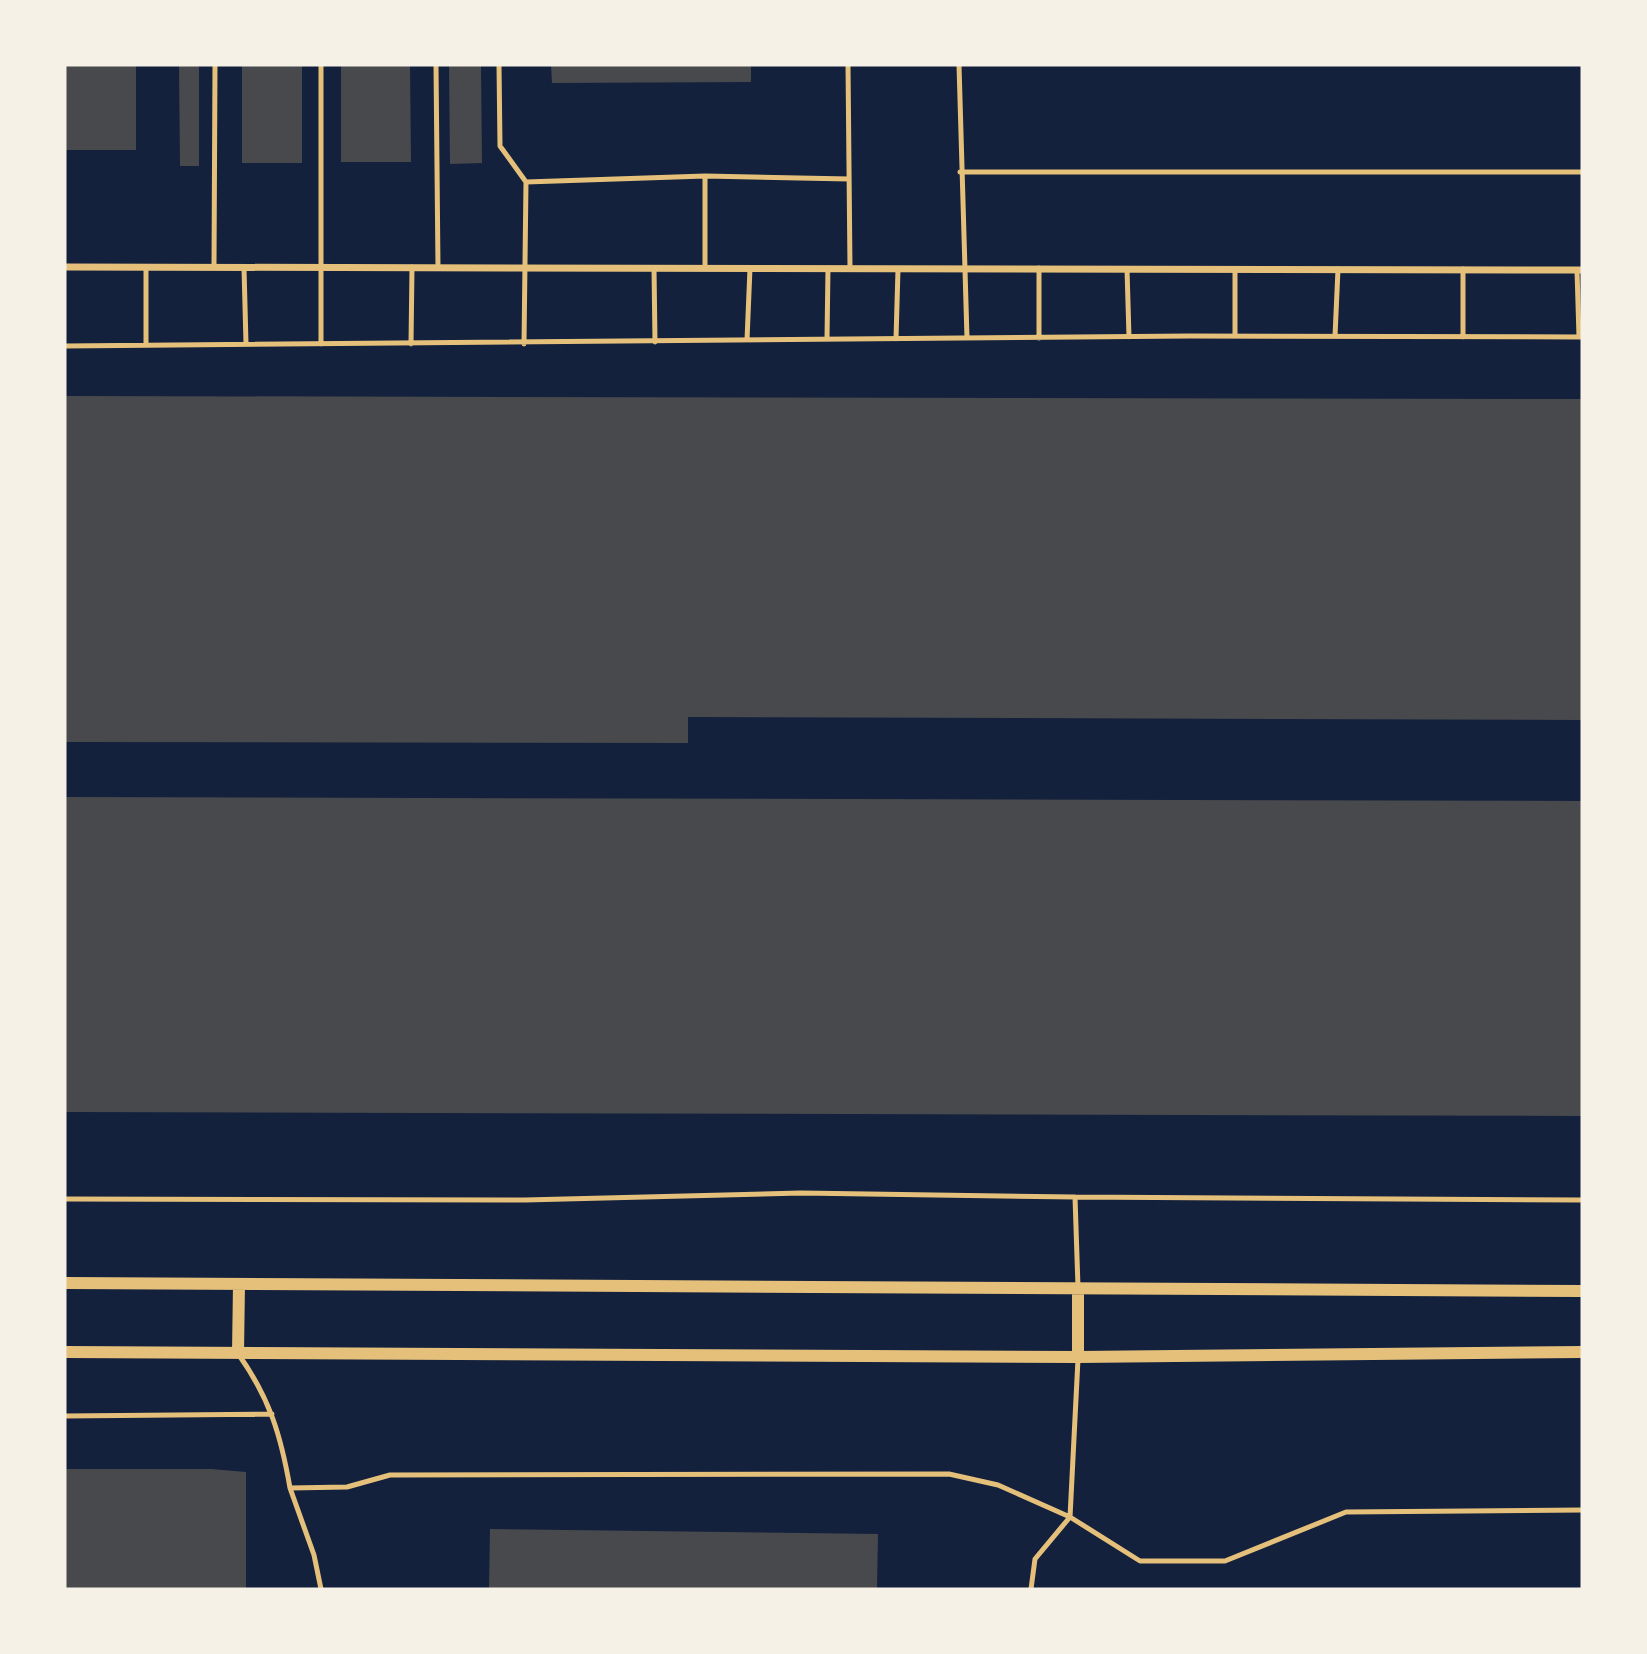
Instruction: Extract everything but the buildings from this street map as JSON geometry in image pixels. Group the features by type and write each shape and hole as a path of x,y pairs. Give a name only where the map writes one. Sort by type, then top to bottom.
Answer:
{"street":[{"path":"65,267 1580,270"},
{"path":"65,1283 1582,1291"},
{"path":"237,1353 239,1284"},
{"path":"1078,1290 1078,1357"},
{"path":"65,1352 1078,1357 1582,1352"}],"lane":[{"path":"214,267 215,65"},
{"path":"321,65 321,345"},
{"path":"436,65 438,268"},
{"path":"499,65 500,146 526,183 524,344"},
{"path":"848,65 850,268"},
{"path":"959,65 960,172 967,268 967,338"},
{"path":"960,172 1582,172"},
{"path":"526,183 705,176 849,179"},
{"path":"705,176 705,268"},
{"path":"146,267 146,345"},
{"path":"244,268 246,344"},
{"path":"411,344 412,268"},
{"path":"654,268 655,342"},
{"path":"747,340 750,268"},
{"path":"827,340 828,268"},
{"path":"1039,268 1040,338"},
{"path":"896,339 898,269"},
{"path":"1127,269 1129,337"},
{"path":"1235,269 1235,336"},
{"path":"1335,336 1338,269"},
{"path":"1463,269 1463,337"},
{"path":"65,346 1235,336 1581,337 1580,270"},
{"path":"65,1199 525,1200 801,1193 1075,1198 1582,1200"},
{"path":"1075,1198 1078,1290"},
{"path":"237,1353 261,1386 282,1441 290,1488 314,1555 321,1589"},
{"path":"1031,1589 1035,1559 1070,1517 1078,1357"},
{"path":"65,1416 272,1414"},
{"path":"290,1488 347,1486 390,1475 949,1474 998,1485 1070,1517 1140,1561 1190,1562 1225,1561 1346,1512 1582,1510"}]}
